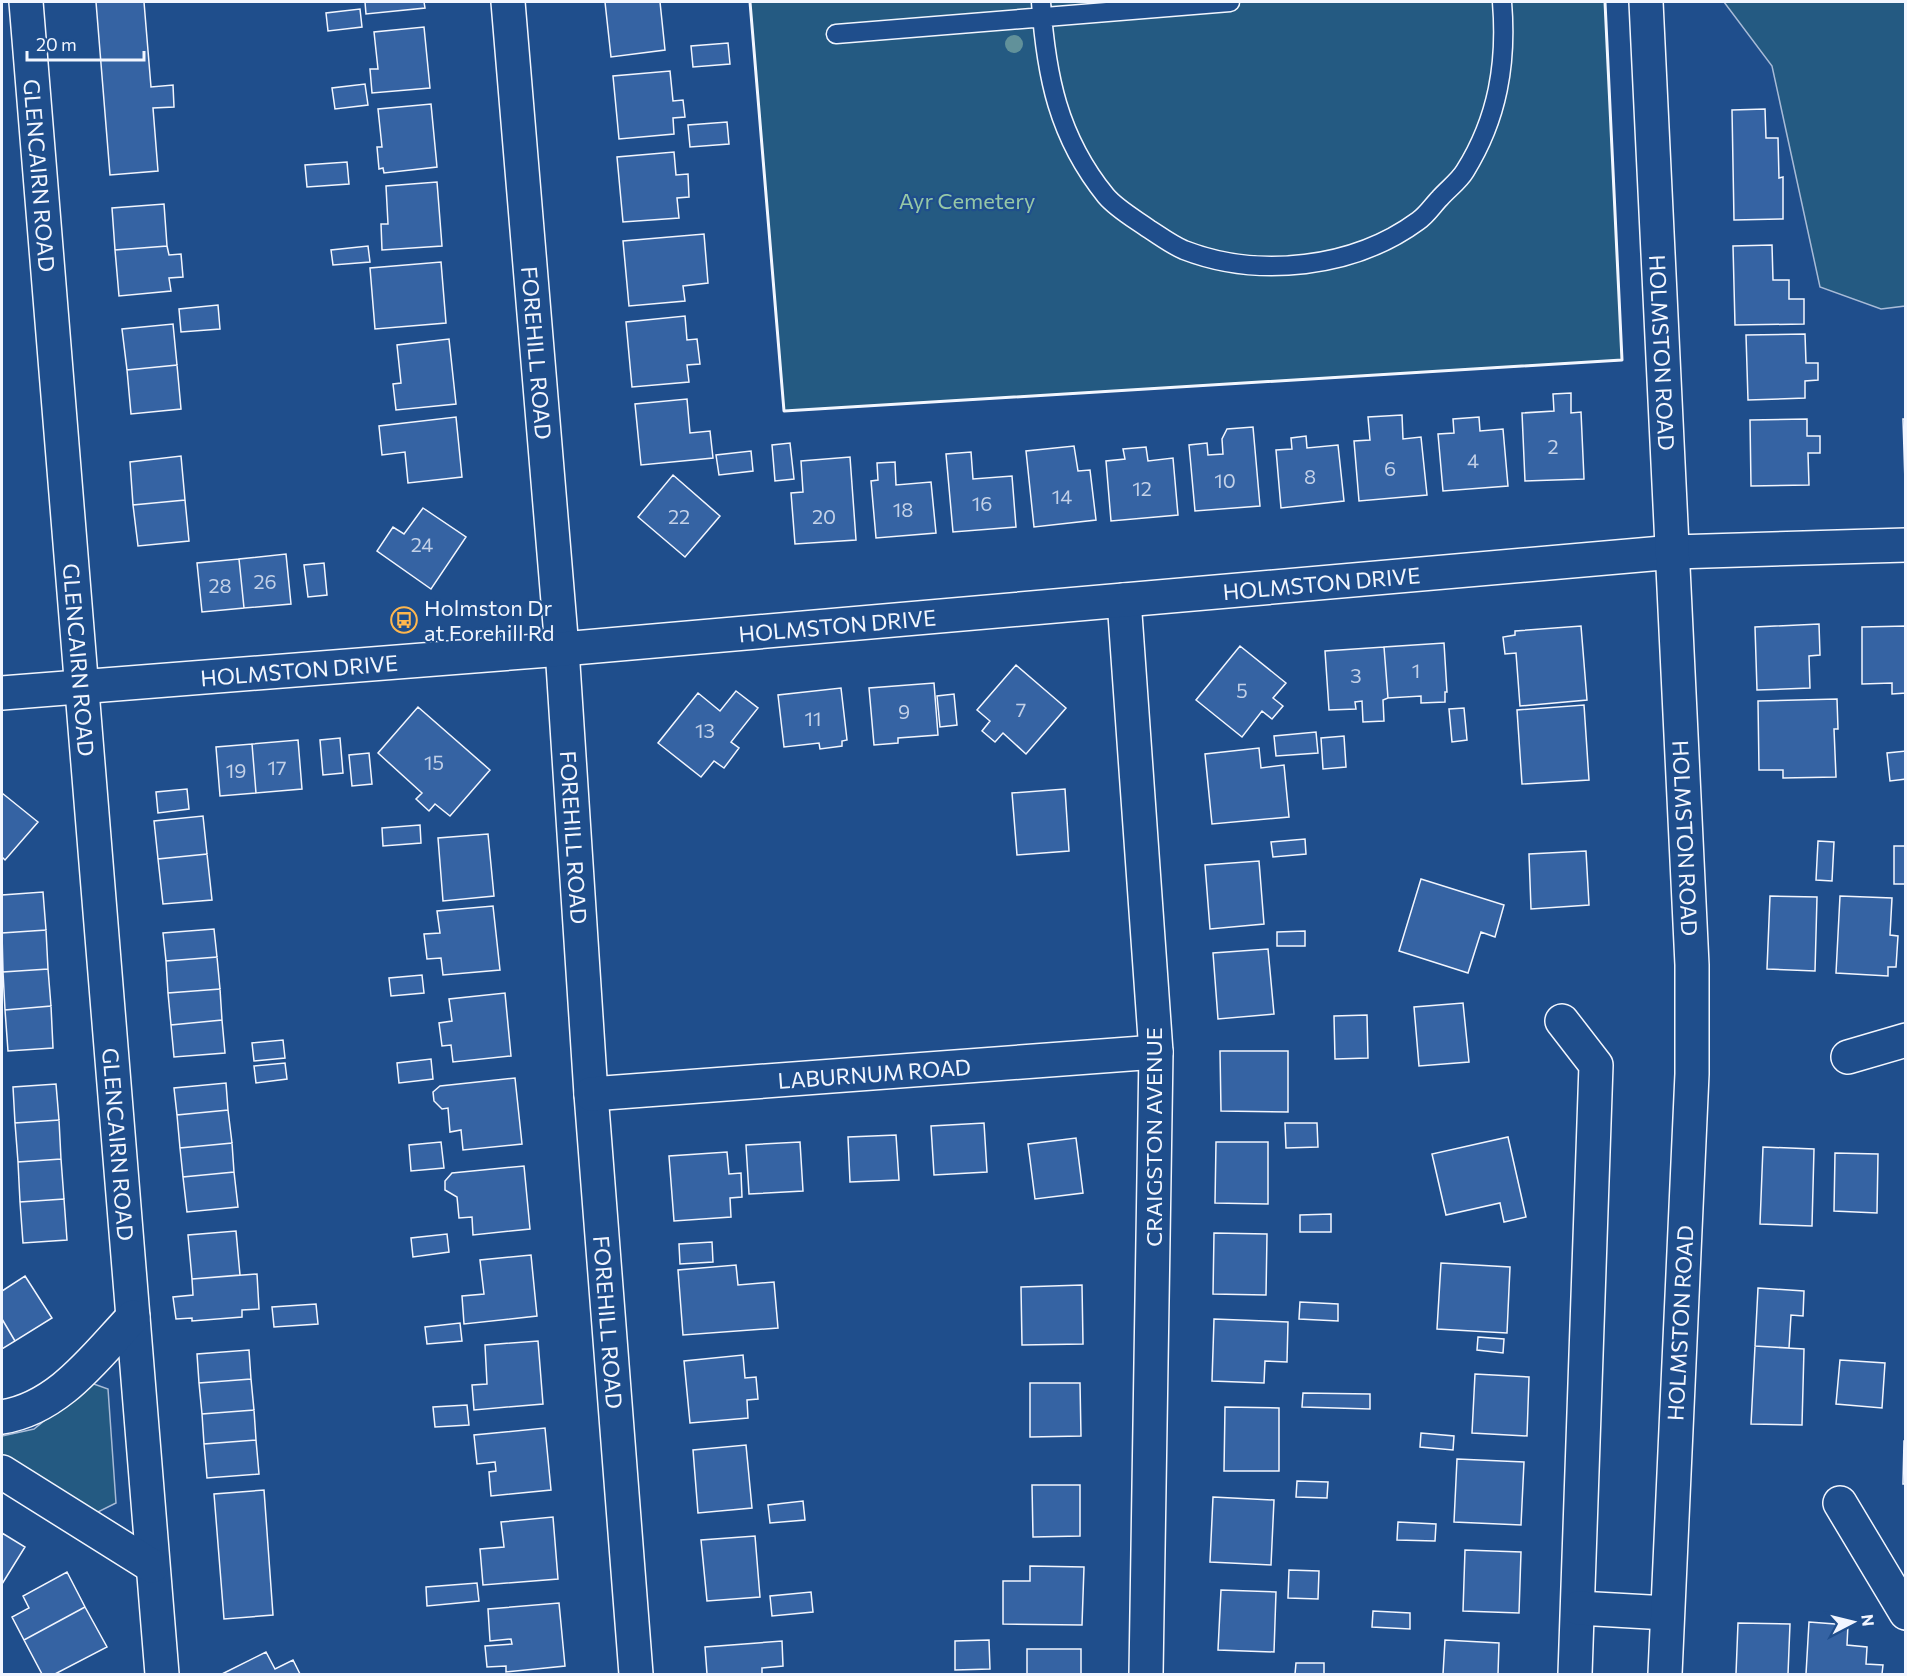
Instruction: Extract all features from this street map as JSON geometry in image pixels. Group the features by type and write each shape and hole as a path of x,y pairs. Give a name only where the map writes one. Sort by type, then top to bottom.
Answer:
{"street":[{"name":"GLENCAIRN ROAD","path":"26,2 162,1674"},
{"name":"FOREHILL ROAD","path":"508,2 562,649 591,1094 636,1674"},
{"name":"HOLMSTON ROAD","path":"1646,2 1692,964 1692,1064 1665,1674"},
{"name":"HOLMSTON DRIVE","path":"2,693 562,649 1674,552 1905,545"},
{"name":"CRAIGSTON AVENUE","path":"1124,600 1156,1052 1146,1674"},
{"path":"1562,1021 1596,1065 1575,1674"},
{"path":"1848,1057 1905,1040"},
{"name":"LABURNUM ROAD","path":"591,1094 1156,1052"},
{"path":"2,1417 15,1415 63,1390 133,1317"},
{"path":"2,1472 152,1566"},
{"path":"1840,1503 1905,1613"},
{"path":"1578,1608 1667,1613"}],"lane":[{"path":"836,34 1042,9 1230,2"},
{"path":"1042,9 1046,63 1059,115 1077,153 1107,196 1134,218 1182,249 1234,264 1282,265 1332,261 1374,245 1419,220 1464,172 1496,106 1505,38 1502,2"}],"green space":[{"name":"Ayr Cemetery","path":"750,2 1605,2 1622,360 784,411"},
{"path":"1724,2 1905,2 1905,306 1881,309 1820,287 1772,66"},
{"path":"91,1383 108,1389 116,1503 92,1515 2,1455 2,1436 34,1429"}],"building":[{"path":"96,2 144,2 151,87 173,85 174,107 153,108 158,171 110,175"},
{"path":"365,2 424,2 425,8 366,14"},
{"path":"605,2 660,2 665,50 611,57"},
{"path":"360,9 362,27 328,31 326,13"},
{"path":"424,27 430,88 372,93 370,69 378,69 374,32"},
{"path":"728,43 730,64 693,67 691,46"},
{"path":"670,71 673,101 683,100 685,117 673,118 674,134 619,139 613,76"},
{"path":"365,84 368,105 335,109 332,88"},
{"path":"431,104 437,167 384,173 383,168 379,169 377,147 382,147 378,109"},
{"path":"1765,109 1766,138 1778,138 1779,178 1783,177 1783,219 1734,220 1732,110"},
{"path":"727,122 729,144 690,147 688,125"},
{"path":"674,152 676,175 688,174 689,197 677,198 679,218 623,222 617,157"},
{"path":"347,162 349,184 307,187 305,165"},
{"path":"437,182 442,246 382,250 381,224 388,224 386,186"},
{"path":"164,204 167,246 115,250 112,208"},
{"path":"704,234 708,283 683,286 685,301 629,306 623,241"},
{"path":"1772,245 1773,280 1789,280 1789,299 1804,299 1804,324 1735,325 1733,246"},
{"path":"167,246 169,255 181,254 183,277 169,278 171,291 119,296 115,250"},
{"path":"368,246 370,262 333,265 331,250"},
{"path":"441,262 446,323 375,329 370,268"},
{"path":"218,305 220,329 181,332 179,309"},
{"path":"685,316 687,340 697,339 700,364 687,365 689,382 632,387 626,322"},
{"path":"173,324 177,365 127,370 122,329"},
{"path":"1805,334 1806,363 1818,363 1818,380 1805,381 1805,398 1748,400 1746,335"},
{"path":"449,339 456,404 396,410 393,384 401,383 397,345"},
{"path":"177,365 181,409 131,414 127,370"},
{"path":"1571,393 1571,413 1581,412 1584,479 1525,481 1522,413 1554,411 1553,394"},
{"path":"687,399 690,433 710,431 713,458 641,465 635,404"},
{"path":"1402,415 1403,439 1421,437 1427,495 1359,501 1354,441 1370,440 1368,417"},
{"path":"456,417 462,477 408,483 405,452 382,455 379,426"},
{"path":"1479,417 1480,431 1503,429 1508,486 1443,491 1438,434 1454,433 1453,419"},
{"path":"1807,419 1807,436 1820,436 1820,453 1808,453 1809,485 1751,486 1750,420"},
{"path":"1903,419 1906,419 1906,482 1905,482"},
{"path":"1253,427 1260,506 1195,511 1189,445 1207,443 1208,455 1223,454 1222,439 1227,429"},
{"path":"1306,436 1307,448 1338,445 1344,501 1281,508 1276,450 1292,449 1291,438"},
{"path":"790,443 794,479 775,481 772,445"},
{"path":"1074,446 1078,471 1090,470 1096,520 1034,527 1026,451"},
{"path":"1146,447 1148,461 1173,458 1178,515 1111,521 1106,461 1125,459 1123,449"},
{"path":"751,451 753,471 719,475 716,455"},
{"path":"971,452 973,479 1012,476 1016,527 953,532 946,454"},
{"path":"181,456 185,500 133,505 130,462"},
{"path":"850,457 856,540 795,544 791,493 803,492 801,461"},
{"path":"895,462 896,485 931,482 936,533 876,538 871,481 878,480 877,463"},
{"path":"673,475 720,516 685,557 638,517"},
{"path":"185,500 189,541 138,546 133,505"},
{"path":"423,508 466,537 431,589 377,551 393,527 404,534"},
{"path":"286,554 291,604 244,608 239,559"},
{"path":"239,559 244,608 202,612 197,563"},
{"path":"324,563 327,595 308,597 304,565"},
{"path":"1819,624 1820,655 1809,656 1810,688 1757,690 1755,627"},
{"path":"1581,626 1587,700 1520,706 1516,653 1505,654 1503,637 1515,635 1515,631"},
{"path":"1906,626 1906,693 1892,694 1892,683 1862,684 1862,627"},
{"path":"1444,643 1447,692 1445,692 1445,702 1421,703 1421,696 1388,698 1384,647"},
{"path":"1240,646 1286,683 1273,698 1283,706 1272,719 1262,711 1242,737 1196,700"},
{"path":"1384,647 1388,698 1383,700 1384,721 1363,722 1362,701 1355,702 1356,709 1329,710 1325,651"},
{"path":"1016,665 1066,708 1026,754 1003,733 995,742 982,731 990,721 977,710"},
{"path":"934,683 938,735 898,738 898,743 874,745 869,688"},
{"path":"841,688 847,740 842,741 842,746 820,749 819,743 784,747 778,695"},
{"path":"736,691 758,708 731,742 739,748 724,768 714,761 701,777 658,743 698,693 720,711"},
{"path":"954,694 957,725 940,727 937,696"},
{"path":"1837,699 1838,729 1834,729 1836,777 1783,778 1783,770 1759,770 1758,701"},
{"path":"1584,705 1589,780 1522,784 1517,710"},
{"path":"418,707 490,770 450,816 435,804 429,811 416,799 422,793 378,753"},
{"path":"1464,708 1467,740 1452,742 1449,709"},
{"path":"1316,732 1318,753 1276,756 1274,736"},
{"path":"1344,736 1346,767 1323,769 1321,738"},
{"path":"340,738 343,773 323,775 320,740"},
{"path":"298,740 302,789 256,793 252,744"},
{"path":"252,744 256,793 220,796 216,747"},
{"path":"1259,748 1261,768 1284,765 1289,817 1212,824 1205,754"},
{"path":"1906,751 1906,779 1890,781 1887,753"},
{"path":"369,753 372,784 352,786 349,755"},
{"path":"187,789 189,809 158,813 156,792"},
{"path":"1065,789 1069,851 1017,855 1012,793"},
{"path":"2,793 38,822 5,860 2,857"},
{"path":"203,816 207,854 158,859 154,821"},
{"path":"420,825 421,843 383,846 382,828"},
{"path":"488,834 494,896 443,901 438,838"},
{"path":"1305,839 1306,854 1273,857 1271,842"},
{"path":"1818,841 1834,842 1832,881 1816,880"},
{"path":"1894,846 1906,846 1906,884 1894,884"},
{"path":"1586,851 1589,905 1531,909 1529,854"},
{"path":"207,854 212,900 163,904 158,859"},
{"path":"1259,861 1264,924 1210,929 1205,865"},
{"path":"1421,879 1504,905 1495,937 1481,932 1468,973 1399,951"},
{"path":"43,892 46,930 2,933 2,895"},
{"path":"1770,896 1817,897 1815,971 1767,969"},
{"path":"1840,896 1892,898 1890,935 1898,936 1896,967 1888,967 1888,976 1836,973"},
{"path":"493,906 500,970 443,975 441,958 427,959 424,934 440,933 437,911"},
{"path":"214,929 217,957 166,961 163,933"},
{"path":"46,930 48,969 3,972 2,933"},
{"path":"1305,931 1305,946 1277,946 1277,932"},
{"path":"1268,949 1274,1014 1218,1019 1213,953"},
{"path":"217,957 220,989 168,993 166,961"},
{"path":"48,969 51,1006 5,1010 3,972"},
{"path":"422,975 424,993 391,996 389,978"},
{"path":"220,989 222,1020 171,1025 168,993"},
{"path":"505,993 511,1056 453,1062 451,1045 442,1046 439,1023 452,1021 449,999"},
{"path":"1463,1003 1469,1062 1419,1066 1414,1007"},
{"path":"51,1006 53,1048 8,1051 5,1010"},
{"path":"1367,1015 1368,1058 1335,1059 1334,1016"},
{"path":"222,1020 225,1053 174,1057 171,1025"},
{"path":"283,1040 285,1058 254,1061 252,1043"},
{"path":"1220,1051 1288,1051 1288,1112 1221,1111"},
{"path":"431,1059 433,1079 399,1083 397,1063"},
{"path":"285,1063 287,1079 256,1083 254,1066"},
{"path":"515,1078 522,1144 463,1150 461,1130 450,1132 448,1108 442,1109 434,1101 433,1092 440,1086"},
{"path":"226,1083 228,1110 177,1115 174,1088"},
{"path":"56,1084 59,1120 15,1123 13,1087"},
{"path":"228,1110 232,1143 180,1148 177,1115"},
{"path":"59,1120 61,1159 18,1162 15,1123"},
{"path":"984,1123 987,1172 934,1175 931,1126"},
{"path":"1285,1123 1317,1123 1318,1147 1286,1148"},
{"path":"896,1135 899,1180 850,1182 848,1137"},
{"path":"1508,1137 1526,1217 1504,1222 1500,1203 1446,1215 1432,1154"},
{"path":"1076,1138 1083,1193 1035,1199 1028,1144"},
{"path":"441,1142 444,1168 411,1171 409,1145"},
{"path":"800,1142 803,1191 749,1194 746,1145"},
{"path":"1216,1142 1268,1142 1268,1204 1215,1203"},
{"path":"232,1143 234,1172 183,1177 180,1148"},
{"path":"1763,1147 1814,1149 1812,1226 1760,1224"},
{"path":"727,1152 729,1174 741,1173 742,1197 730,1198 731,1217 674,1221 669,1156"},
{"path":"1835,1153 1878,1154 1877,1213 1834,1211"},
{"path":"61,1159 64,1199 20,1202 18,1162"},
{"path":"524,1166 530,1229 473,1235 472,1217 459,1218 457,1197 445,1190 445,1181 452,1173"},
{"path":"234,1172 238,1207 187,1212 183,1177"},
{"path":"64,1199 67,1240 23,1243 20,1202"},
{"path":"1331,1214 1331,1232 1300,1232 1300,1215"},
{"path":"236,1231 240,1275 192,1279 188,1235"},
{"path":"1214,1233 1267,1234 1266,1295 1213,1294"},
{"path":"447,1234 449,1252 413,1257 411,1238"},
{"path":"712,1242 713,1262 680,1264 679,1244"},
{"path":"531,1255 537,1316 464,1324 462,1296 484,1294 480,1260"},
{"path":"1441,1263 1510,1267 1507,1333 1437,1329"},
{"path":"736,1265 738,1285 774,1282 778,1328 683,1335 678,1270"},
{"path":"257,1274 259,1309 242,1310 242,1317 192,1321 192,1318 176,1319 173,1297 193,1295 192,1279"},
{"path":"25,1276 52,1318 15,1341 2,1319 2,1291"},
{"path":"1082,1285 1083,1344 1022,1345 1021,1287"},
{"path":"1758,1288 1804,1291 1803,1316 1791,1315 1789,1348 1755,1346"},
{"path":"1300,1302 1338,1304 1338,1321 1299,1319"},
{"path":"316,1304 318,1324 274,1327 272,1307"},
{"path":"2,1319 15,1341 2,1349"},
{"path":"1214,1319 1288,1322 1287,1362 1265,1361 1264,1383 1212,1381"},
{"path":"460,1323 462,1341 427,1344 425,1327"},
{"path":"1478,1337 1504,1339 1503,1353 1477,1350"},
{"path":"538,1341 543,1404 474,1410 472,1385 487,1384 485,1345"},
{"path":"1755,1346 1804,1349 1802,1425 1751,1424"},
{"path":"249,1350 251,1379 199,1383 197,1354"},
{"path":"743,1355 745,1378 756,1377 758,1399 747,1400 748,1418 690,1423 684,1361"},
{"path":"1840,1360 1885,1363 1882,1408 1836,1404"},
{"path":"1475,1374 1529,1377 1527,1436 1472,1433"},
{"path":"251,1379 254,1410 202,1414 199,1383"},
{"path":"1030,1383 1080,1383 1081,1436 1030,1437"},
{"path":"1303,1393 1370,1394 1370,1409 1302,1407"},
{"path":"467,1405 469,1425 435,1427 433,1407"},
{"path":"1225,1407 1279,1408 1279,1471 1224,1471"},
{"path":"254,1410 256,1440 204,1444 202,1414"},
{"path":"545,1428 551,1490 491,1496 489,1472 496,1471 495,1462 477,1464 474,1435"},
{"path":"1421,1433 1454,1436 1453,1450 1420,1447"},
{"path":"256,1440 259,1474 207,1478 204,1444"},
{"path":"1904,1441 1906,1441 1906,1484 1903,1484"},
{"path":"746,1445 752,1508 698,1513 693,1450"},
{"path":"1457,1459 1524,1462 1521,1525 1454,1522"},
{"path":"1297,1481 1328,1482 1327,1498 1296,1497"},
{"path":"1032,1485 1080,1485 1080,1536 1033,1537"},
{"path":"264,1490 273,1615 224,1619 214,1494"},
{"path":"1213,1497 1274,1500 1271,1565 1210,1562"},
{"path":"803,1501 805,1520 770,1523 768,1505"},
{"path":"553,1517 558,1579 483,1585 480,1549 504,1547 501,1522"},
{"path":"1398,1522 1436,1524 1435,1541 1397,1540"},
{"path":"2,1533 25,1547 2,1584"},
{"path":"755,1536 760,1597 707,1601 701,1540"},
{"path":"1465,1550 1521,1552 1519,1613 1463,1611"},
{"path":"1030,1566 1084,1567 1082,1625 1003,1624 1003,1581 1030,1581"},
{"path":"1289,1570 1319,1571 1318,1599 1288,1598"},
{"path":"67,1572 85,1607 24,1640 12,1617 29,1608 23,1596"},
{"path":"477,1583 479,1601 427,1606 426,1587"},
{"path":"1221,1590 1276,1592 1274,1652 1218,1650"},
{"path":"811,1592 813,1612 772,1616 770,1596"},
{"path":"559,1603 565,1666 506,1672 506,1666 487,1667 485,1646 512,1644 511,1639 490,1641 488,1609"},
{"path":"85,1607 107,1647 55,1674 42,1674 24,1640"},
{"path":"1373,1611 1410,1613 1410,1629 1372,1627"},
{"path":"1809,1622 1848,1625 1847,1645 1867,1647 1866,1664 1883,1665 1882,1674 1806,1674"},
{"path":"1738,1623 1790,1624 1788,1674 1736,1674"},
{"path":"989,1640 990,1669 955,1670 955,1641"},
{"path":"1445,1640 1499,1643 1498,1674 1443,1674"},
{"path":"782,1641 783,1666 762,1668 762,1674 707,1674 705,1647"},
{"path":"1027,1649 1081,1649 1081,1674 1027,1674"},
{"path":"266,1652 275,1669 293,1660 300,1674 222,1674"},
{"path":"1296,1663 1324,1663 1324,1674 1295,1674"}],"wall":[{"path":"750,2 784,411 1622,360 1605,2"}],"place":[{"name":"Holmston Dr at Forehill Rd","path":"404,620"}]}
